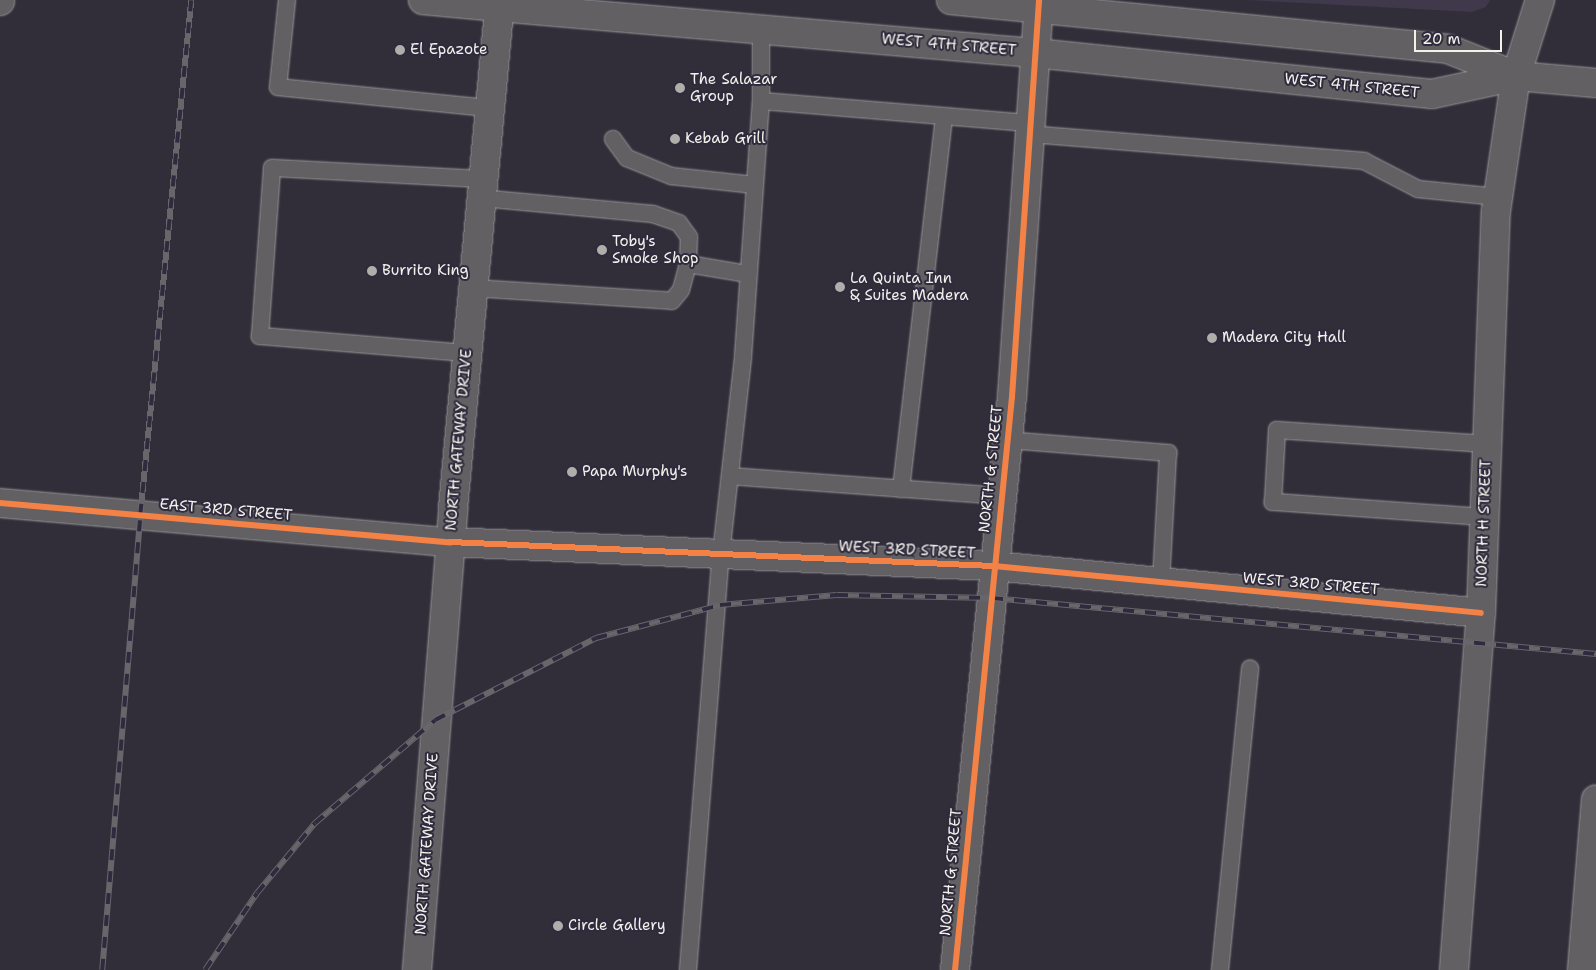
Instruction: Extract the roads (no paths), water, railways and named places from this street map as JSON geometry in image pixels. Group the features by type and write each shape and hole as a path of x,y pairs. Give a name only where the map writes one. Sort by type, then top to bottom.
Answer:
{"main road":[{"name":"WEST 4TH STREET","path":"423,0 500,4 1035,53 1432,94 1516,76"},
{"name":"WEST 4TH STREET","path":"951,0 1038,5 1448,49 1516,76 1596,83"},
{"name":"NORTH H STREET","path":"1454,970 1481,613 1483,517 1498,197 1516,76 1540,0"},
{"name":"NORTH GATEWAY DRIVE","path":"417,970 450,542 500,4"},
{"name":"NORTH G STREET","path":"955,970 1007,440 1038,5"},
{"name":"EAST 3RD STREET","path":"0,503 450,542"},
{"name":"WEST 3RD STREET","path":"450,542 994,566 1481,613"},
{"path":"1582,970 1596,800"}],"lane":[{"path":"287,0 278,87 490,108"},
{"path":"688,970 721,554 748,274 761,101 761,28"},
{"path":"761,101 944,116 1029,128 1364,162 1418,189 1498,197"},
{"path":"901,489 944,116"},
{"path":"613,139 627,158 671,176 754,184"},
{"path":"467,353 260,336 272,168 483,188 653,214 679,223 689,237 688,264 681,290 672,301 473,288"},
{"path":"688,264 748,274"},
{"path":"1483,517 1272,502 1277,430 1487,444"},
{"path":"1007,440 1168,453 1161,582"},
{"path":"730,476 1001,496"},
{"path":"1220,970 1250,668"}],"railway":[{"path":"102,970 140,515 191,0"},
{"path":"205,970 257,893 315,823 435,720 596,638 720,605 837,595 992,598 1596,654"}],"place":[{"name":"El Epazote","path":"400,50"},
{"name":"The Salazar Group","path":"680,88"},
{"name":"Kebab Grill","path":"675,139"},
{"name":"Toby's Smoke Shop","path":"602,250"},
{"name":"Burrito King","path":"372,271"},
{"name":"La Quinta Inn & Suites Madera","path":"840,287"},
{"name":"Madera City Hall","path":"1212,338"},
{"name":"Papa Murphy's","path":"572,472"},
{"name":"Circle Gallery","path":"558,926"}]}
